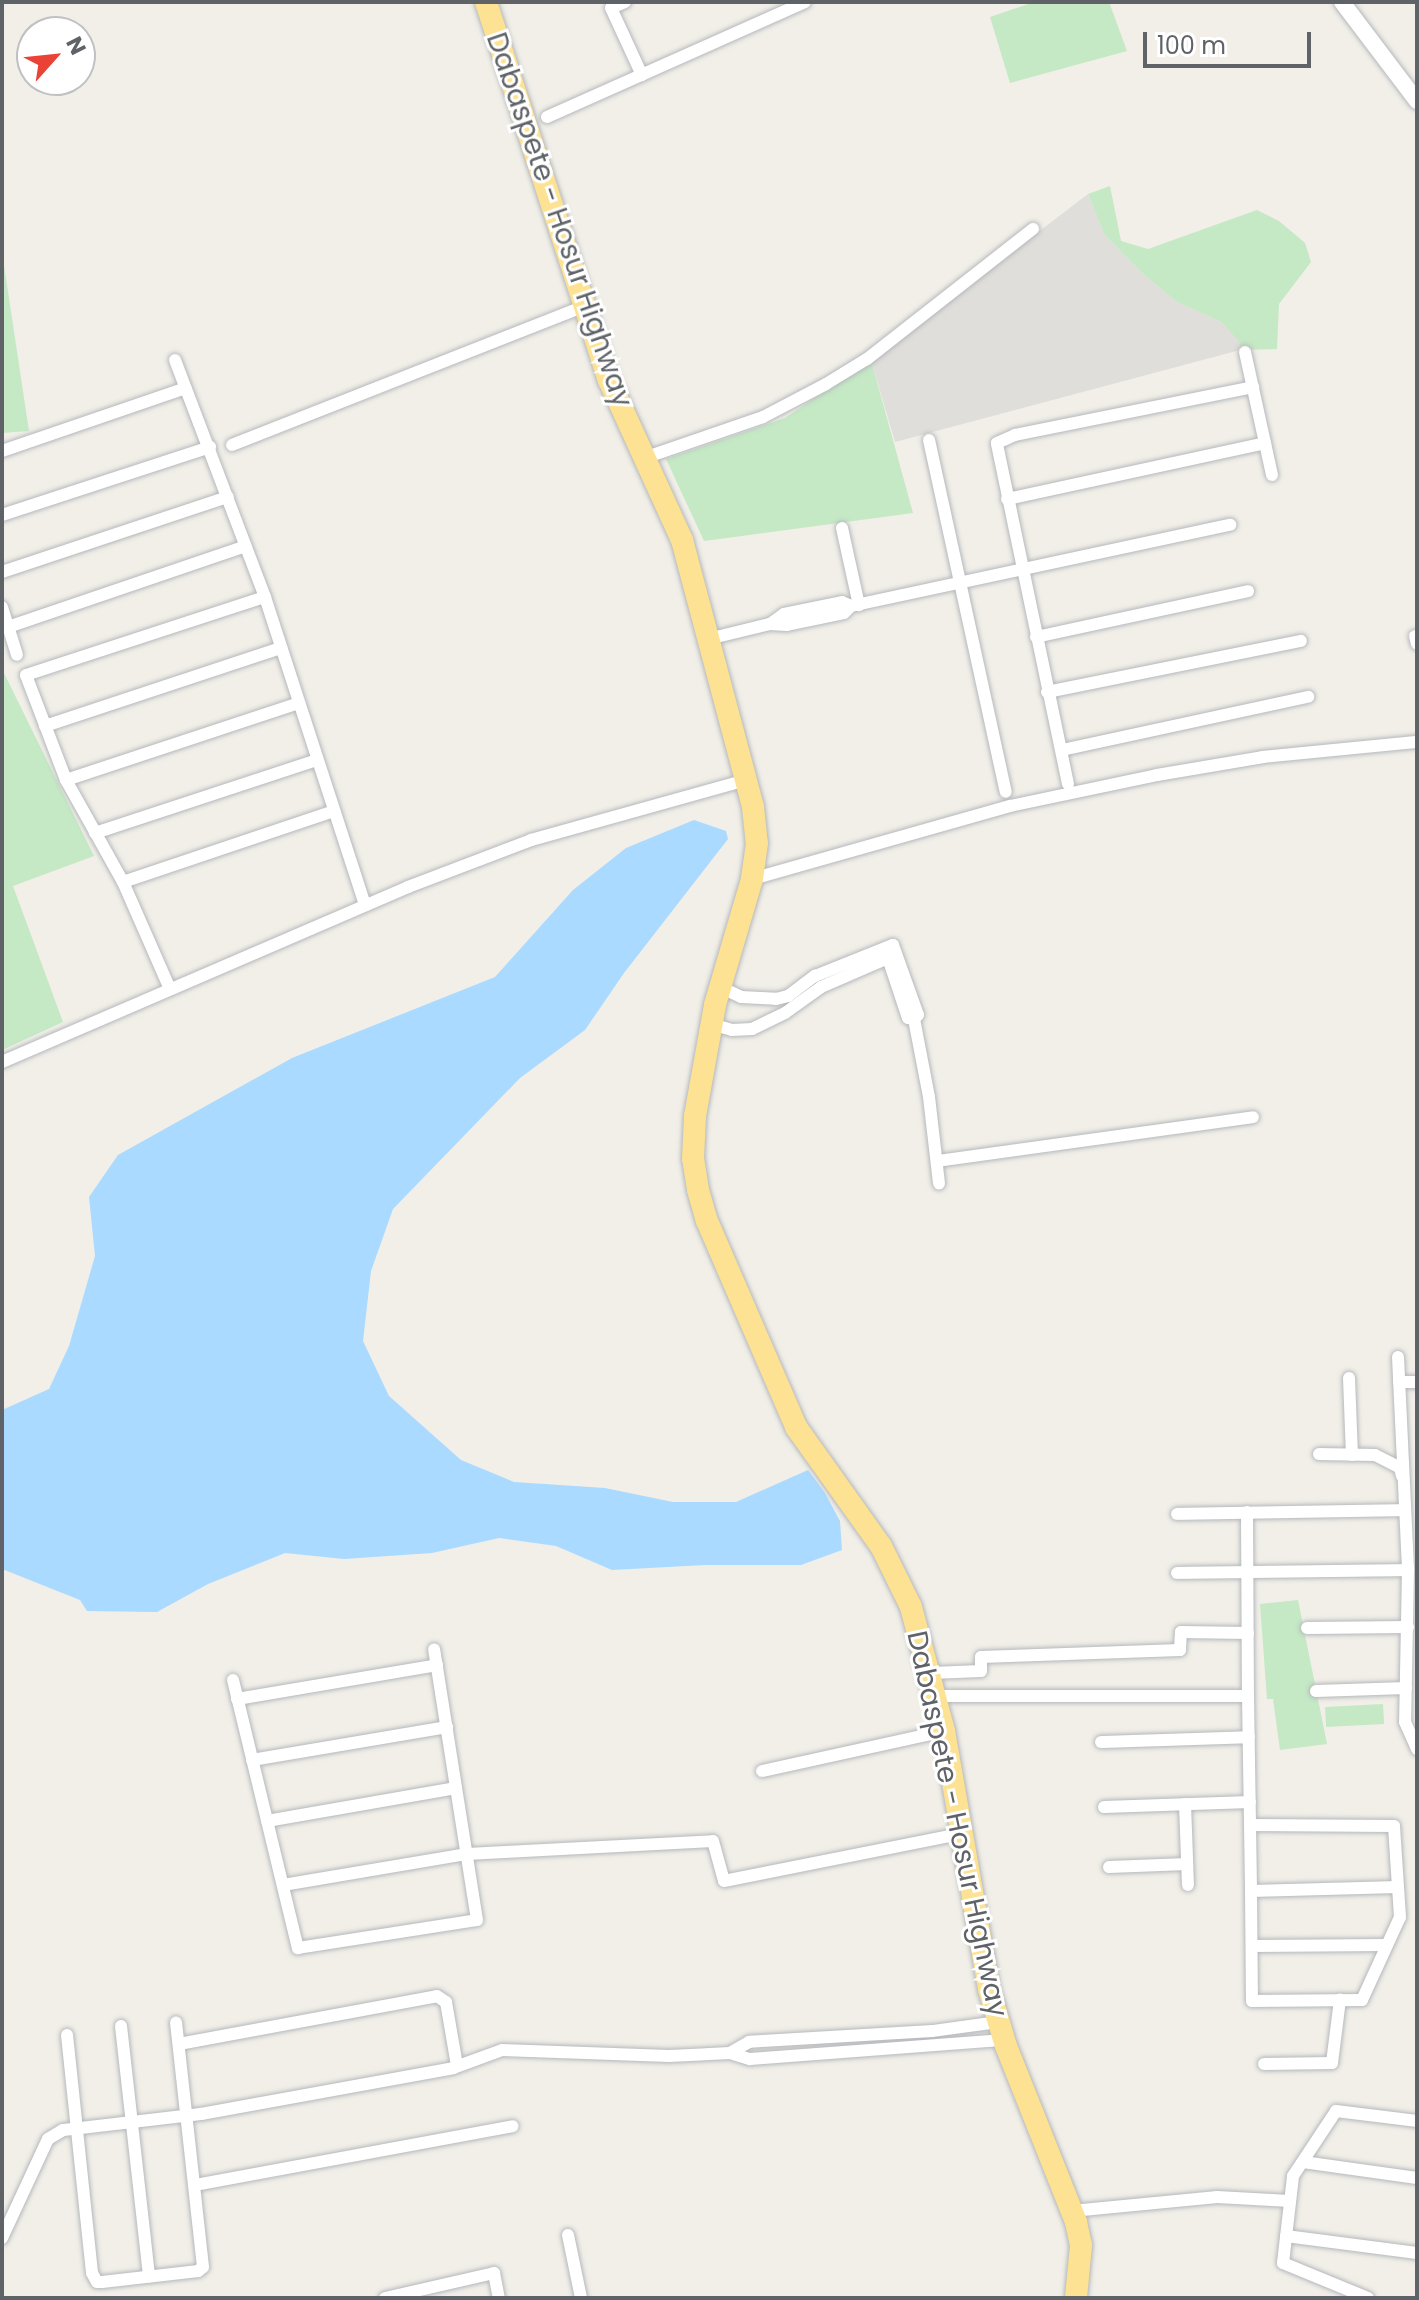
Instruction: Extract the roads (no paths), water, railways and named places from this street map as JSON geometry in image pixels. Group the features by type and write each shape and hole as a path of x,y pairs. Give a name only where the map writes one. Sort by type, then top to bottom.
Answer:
{"highway":[{"name":"Dabaspete - Hosur Highway","path":"486,2 609,380 682,540 746,780 757,843 752,879 711,1024 695,1116 698,1190 707,1221 796,1427 897,1573 931,1673 944,1731 980,1951 1001,2031 1072,2211 1081,2245 1076,2298"}],"street":[{"path":"625,2 611,8 642,75"},
{"path":"547,117 805,2"},
{"path":"1342,2 1417,101"},
{"path":"644,458 763,417 826,384 867,359 1033,229"},
{"path":"232,445 585,306"},
{"path":"1245,352 1272,475"},
{"path":"175,360 265,597 365,905"},
{"path":"1068,784 1007,499 998,451 1001,439 1253,387"},
{"path":"2,451 186,388"},
{"path":"929,440 1006,792"},
{"path":"1007,499 1265,443"},
{"path":"2,515 210,447"},
{"path":"2,572 228,497"},
{"path":"708,639 770,624 844,613 855,606 1230,525"},
{"path":"842,528 855,606"},
{"path":"8,627 246,546"},
{"path":"1036,637 1248,591"},
{"path":"170,989 123,882 66,780 26,675 265,597"},
{"path":"2,607 17,655"},
{"path":"1047,692 1301,641"},
{"path":"45,726 281,648"},
{"path":"1062,750 1308,697"},
{"path":"66,780 299,703"},
{"path":"752,879 1010,806 1157,775 1263,757 1417,742"},
{"path":"95,833 317,760"},
{"path":"2,1062 365,905 531,840 746,780"},
{"path":"123,882 334,811"},
{"path":"720,987 741,997 776,999 788,996 815,976 893,945 918,1015 914,1019"},
{"path":"711,1024 732,1030 752,1029 785,1013 821,987 888,958 908,1018 914,1019"},
{"path":"914,1019 929,1097 939,1183"},
{"path":"937,1161 1253,1117"},
{"path":"1398,1357 1408,1570 1405,1722 1417,1749"},
{"path":"1349,1378 1352,1455"},
{"path":"1399,1382 1417,1382"},
{"path":"1319,1454 1375,1455 1400,1468 1404,1485"},
{"path":"1177,1514 1405,1510"},
{"path":"1247,1512 1248,1696 1252,2001 1362,2000 1400,1917 1394,1826 1250,1825"},
{"path":"1177,1573 1247,1575 1408,1570"},
{"path":"1307,1628 1408,1627"},
{"path":"931,1673 981,1671 981,1657 1180,1650 1181,1632 1248,1633"},
{"path":"233,1680 298,1948 477,1920 434,1649"},
{"path":"237,1699 437,1665"},
{"path":"1316,1691 1406,1688"},
{"path":"936,1696 1248,1696"},
{"path":"252,1760 447,1727"},
{"path":"762,1771 944,1731"},
{"path":"1101,1742 1249,1737"},
{"path":"267,1821 456,1788"},
{"path":"1104,1807 1250,1802"},
{"path":"1185,1804 1188,1885"},
{"path":"283,1885 467,1854 713,1841 724,1881 960,1834"},
{"path":"1109,1867 1187,1864"},
{"path":"1251,1891 1398,1887"},
{"path":"1252,1946 1387,1945"},
{"path":"179,2044 437,1996 446,2002 457,2066"},
{"path":"1264,2064 1332,2063 1340,2000"},
{"path":"67,2035 93,2279 102,2282 198,2271 203,2267 176,2022"},
{"path":"121,2026 149,2276"},
{"path":"2,2238 48,2139 75,2128 187,2116 457,2066 507,2050 669,2056 730,2053 749,2042 932,2031 1001,2031"},
{"path":"1368,2298 1283,2263 1293,2176 1336,2111 1417,2121"},
{"path":"195,2185 513,2126"},
{"path":"1303,2162 1417,2178"},
{"path":"1072,2211 1217,2197 1290,2201"},
{"path":"568,2235 581,2298"},
{"path":"1286,2236 1417,2253"},
{"path":"385,2298 413,2295 494,2273 499,2298"}],"water":[{"path":"694,820 726,831 728,839 624,973 585,1030 520,1078 393,1209 371,1271 363,1341 389,1396 461,1460 514,1482 605,1488 673,1502 736,1502 808,1470 840,1521 842,1550 801,1565 705,1565 612,1570 556,1546 499,1538 432,1553 344,1559 285,1553 208,1584 157,1612 87,1611 80,1600 2,1569 2,1410 49,1389 69,1346 95,1256 89,1197 118,1155 292,1058 495,977 573,890 626,848"}]}
